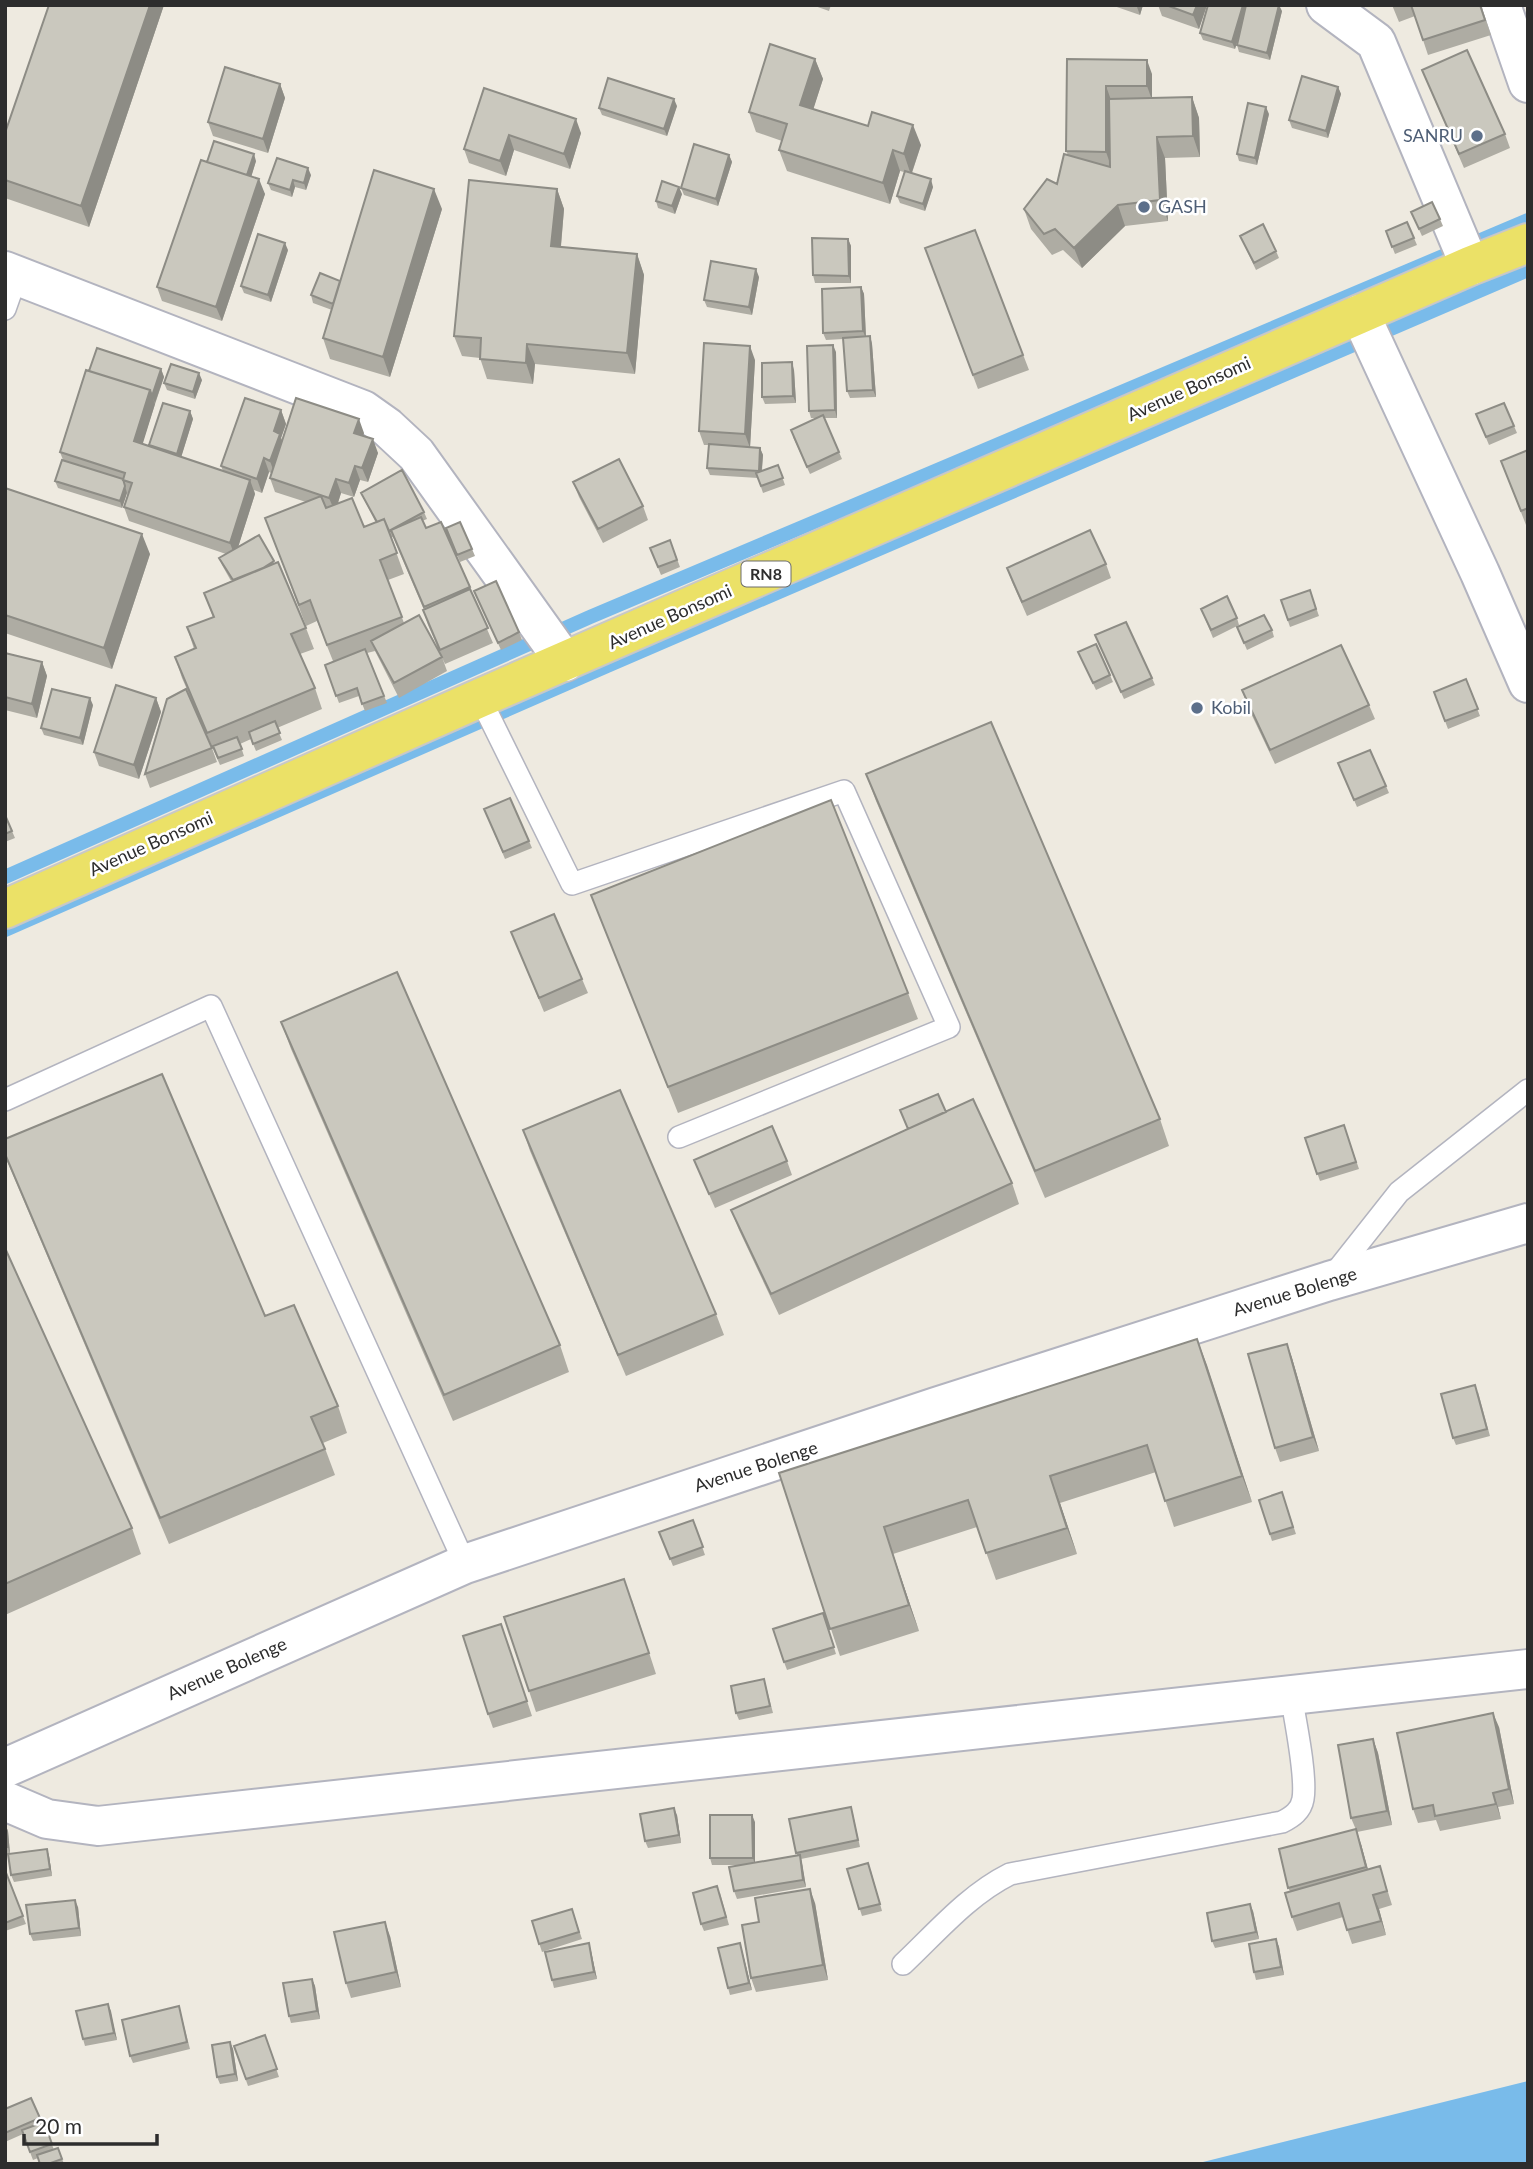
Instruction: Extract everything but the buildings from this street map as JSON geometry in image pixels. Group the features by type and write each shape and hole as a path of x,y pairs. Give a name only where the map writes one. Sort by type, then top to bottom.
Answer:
{"main road":[{"name":"Avenue Bonsomi","path":"5,909 480,698 1528,243"}],"street":[{"path":"1326,5 1376,42 1470,266"},
{"path":"1501,5 1528,83"},
{"path":"9,285 363,410 387,427 416,454 565,662"},
{"path":"1360,314 1480,573 1528,684"},
{"name":"Avenue Bolenge","path":"5,1768 465,1564 936,1407 1329,1281 1528,1223"},
{"path":"5,1801 47,1819 97,1826 1528,1669"}],"lane":[{"path":"480,698 572,884 844,791 949,1027 679,1137"},
{"path":"5,1100 211,1006 465,1564"},
{"path":"1329,1281 1399,1192 1528,1090"},
{"path":"904,1964 972,1897 1010,1874 1282,1822 1294,1816 1303,1802 1304,1786 1291,1695"}],"water":[{"path":"1528,2081 1528,2164 1195,2164"}],"waterway":[{"path":"5,877 590,617 1528,220"},
{"path":"5,930 607,666 1528,270"}],"place":[{"name":"SANRU","path":"1477,136"},
{"name":"GASH","path":"1144,207"},
{"name":"Kobil","path":"1197,708"}]}
